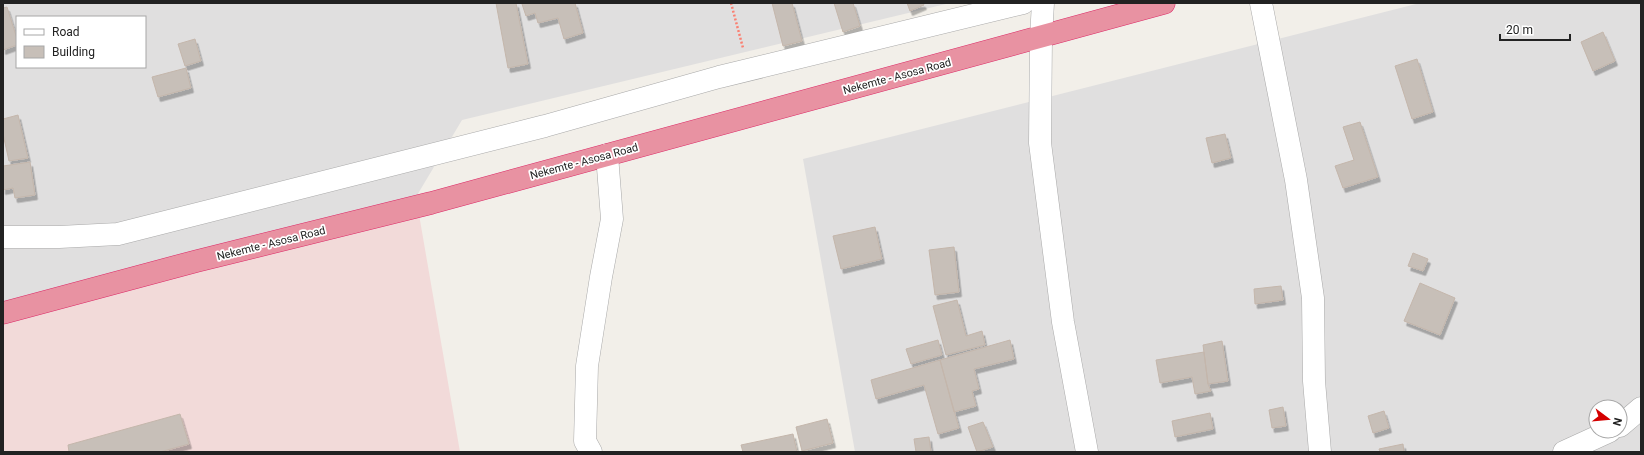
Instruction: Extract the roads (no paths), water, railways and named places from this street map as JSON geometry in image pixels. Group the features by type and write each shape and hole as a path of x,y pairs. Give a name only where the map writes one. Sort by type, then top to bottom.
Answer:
{"highway":[{"name":"Nekemte - Asosa Road","path":"3,313 190,263 431,203 1164,3"}],"street":[{"path":"3,237 59,237 118,234 545,126 749,70 1023,3"},
{"path":"1043,3 1041,37 1040,143 1063,322 1087,452"},
{"path":"1261,3 1296,180 1313,298 1314,381 1320,452"},
{"path":"591,452 585,441 587,366 612,219 607,155"},
{"path":"1628,419 1641,408"},
{"path":"1564,452 1592,439"}]}
